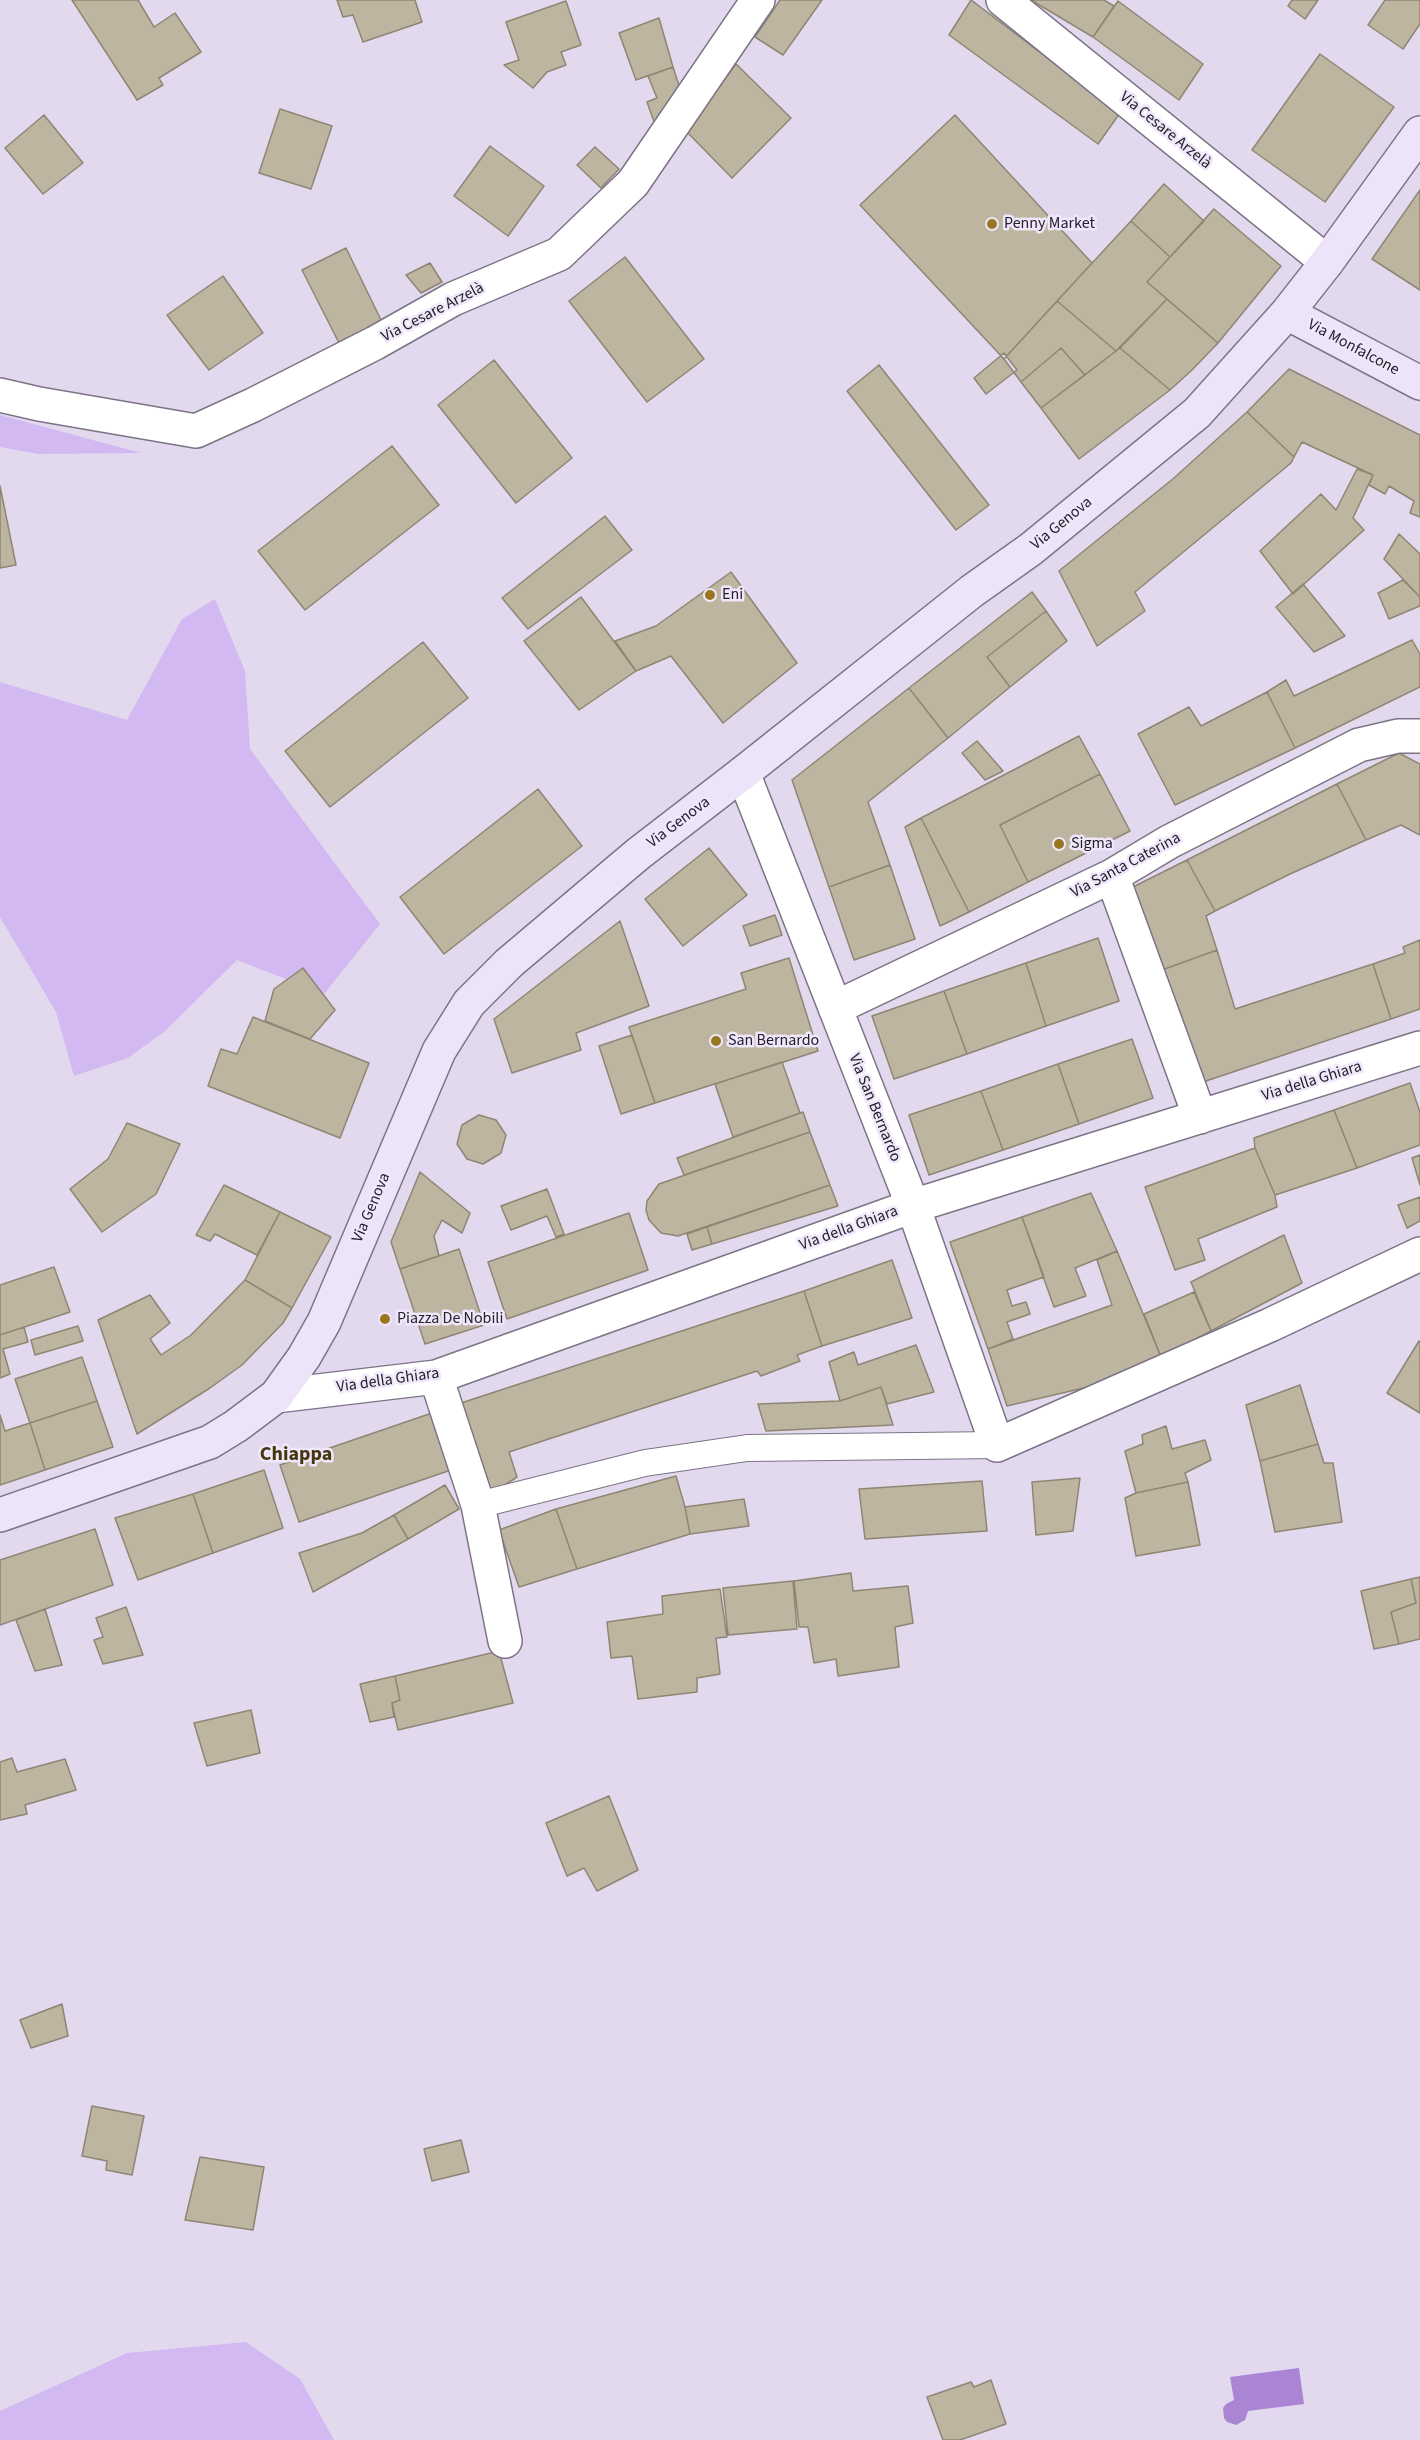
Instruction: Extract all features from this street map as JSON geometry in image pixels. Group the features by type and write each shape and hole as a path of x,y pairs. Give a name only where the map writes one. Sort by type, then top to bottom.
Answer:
{"main road":[{"name":"Via Genova","path":"0,1515 210,1442 276,1396 304,1357 324,1322 439,1051 469,1003 509,963 638,854 972,591 1031,549 1197,413 1287,313 1420,133"},
{"name":"Via Monfalcone","path":"1287,313 1420,383"}],"street":[{"name":"Via Cesare Arzelà","path":"0,395 196,431 253,405 375,343 453,299 559,254 633,183 758,0"},
{"name":"Via Cesare Arzelà","path":"1004,0 1327,261"},
{"name":"Via Santa Caterina","path":"835,1008 1112,876 1169,842 1359,745 1398,736 1420,736"},
{"name":"Via San Bernardo","path":"743,773 913,1206 997,1445"},
{"path":"1112,876 1200,1117"},
{"name":"Via della Ghiara","path":"276,1396 436,1377 913,1206 1419,1051"},
{"path":"478,1505 645,1463 747,1448 997,1445 1270,1325 1420,1254"},
{"path":"436,1377 478,1505 505,1641"}],"shaded area":[{"path":"0,415 141,453 38,454 0,447"},
{"path":"215,599 245,671 250,749 380,924 324,994 237,960 164,1032 128,1058 74,1076 56,1012 0,917 0,682 127,720 182,619"},
{"path":"246,2342 300,2379 334,2440 0,2440 0,2411 127,2353"},
{"path":"1299,2368 1304,2404 1248,2411 1245,2420 1236,2425 1227,2422 1224,2418 1223,2408 1234,2400 1230,2377"}],"building":[{"path":"72,0 138,0 154,27 175,13 201,52 159,78 163,85 137,100"},
{"path":"337,0 415,0 422,22 363,42 353,15 343,17"},
{"path":"780,0 822,0 783,55 755,37"},
{"path":"971,0 1120,113 1098,144 949,35"},
{"path":"1031,0 1104,0 1114,6 1093,37"},
{"path":"1292,0 1318,0 1305,19 1288,6"},
{"path":"1385,0 1420,0 1420,24 1403,49 1368,25"},
{"path":"566,1 581,45 561,52 566,65 547,72 533,88 504,65 519,60 506,22"},
{"path":"1118,1 1203,64 1179,100 1093,37"},
{"path":"659,18 673,67 636,80 619,33"},
{"path":"1320,54 1394,107 1325,202 1252,150"},
{"path":"736,64 791,118 732,178 686,131"},
{"path":"673,67 683,98 657,130 647,102 657,98 648,76"},
{"path":"280,109 332,126 311,189 259,173"},
{"path":"44,115 83,163 43,194 5,148"},
{"path":"955,115 1092,263 1004,359 860,205"},
{"path":"490,146 544,186 508,236 454,196"},
{"path":"595,147 619,169 601,188 577,165"},
{"path":"1164,184 1204,221 1170,257 1131,221"},
{"path":"1420,190 1420,290 1372,259"},
{"path":"1214,209 1281,266 1218,343 1147,282"},
{"path":"1131,221 1170,257 1147,282 1167,299 1116,351 1057,301"},
{"path":"346,248 382,322 339,343 302,270"},
{"path":"625,257 704,359 647,402 569,301"},
{"path":"430,263 442,282 421,293 406,275"},
{"path":"223,276 263,333 209,370 167,315"},
{"path":"1167,299 1218,343 1170,390 1120,348"},
{"path":"1057,301 1116,351 1085,375 1061,348 1021,382 1004,359"},
{"path":"1061,348 1085,375 1041,408 1021,382"},
{"path":"1120,348 1170,390 1079,459 1041,408"},
{"path":"1004,353 1017,370 986,394 974,378"},
{"path":"494,360 572,458 516,503 438,405"},
{"path":"879,365 989,505 956,530 847,391"},
{"path":"1289,369 1420,435 1420,517 1410,513 1414,501 1389,486 1385,494 1369,485 1373,475 1302,442 1294,457 1247,412"},
{"path":"1247,412 1294,457 1291,463 1135,592 1145,611 1097,646 1059,571 1174,478"},
{"path":"392,446 439,505 305,610 258,551"},
{"path":"1357,469 1373,475 1353,518 1364,530 1293,594 1260,551 1321,494 1336,510"},
{"path":"0,486 16,565 0,568"},
{"path":"605,516 632,550 528,629 502,598"},
{"path":"1399,534 1420,554 1420,597 1384,559"},
{"path":"731,572 797,663 723,723 671,656 636,671 615,641 656,626"},
{"path":"1403,580 1420,597 1420,606 1389,619 1378,593"},
{"path":"1303,584 1345,636 1314,652 1276,607"},
{"path":"1032,592 1046,611 987,657 1010,687 948,738 909,688"},
{"path":"581,597 636,671 579,710 524,641"},
{"path":"1046,611 1067,641 1010,687 987,657"},
{"path":"1412,640 1420,654 1420,687 1295,748 1267,692 1286,680 1294,696"},
{"path":"423,642 468,698 330,807 285,751"},
{"path":"909,688 948,738 868,802 890,865 829,887 792,780"},
{"path":"1267,692 1295,748 1175,805 1138,734 1189,707 1201,726"},
{"path":"1079,736 1100,774 1000,825 1028,882 969,912 921,818"},
{"path":"977,741 1003,771 985,780 962,753"},
{"path":"1399,753 1420,764 1420,835 1401,825 1366,840 1337,784"},
{"path":"1100,774 1130,831 1028,882 1000,825"},
{"path":"1337,784 1366,840 1215,911 1187,860"},
{"path":"538,789 582,846 444,954 400,897"},
{"path":"921,818 969,912 940,926 905,827"},
{"path":"709,848 747,895 683,946 645,899"},
{"path":"1187,860 1215,911 1206,916 1217,950 1162,970 1133,887"},
{"path":"890,865 915,939 854,960 829,887"},
{"path":"775,915 782,935 750,946 743,926"},
{"path":"620,921 649,1006 576,1033 581,1050 512,1073 494,1019"},
{"path":"1098,938 1119,1001 1046,1026 1026,963"},
{"path":"1420,940 1420,1009 1391,1019 1373,964 1405,953 1403,947"},
{"path":"1217,950 1235,1009 1373,964 1391,1019 1200,1083 1162,970"},
{"name":"San Bernardo","path":"789,958 818,1051 655,1103 629,1027 746,989 741,973"},
{"path":"1026,963 1046,1026 967,1054 944,991"},
{"path":"303,968 335,1010 310,1039 265,1021 274,989"},
{"path":"944,991 967,1054 894,1079 872,1016"},
{"path":"253,1017 369,1063 340,1138 208,1086 221,1049 237,1054"},
{"path":"632,1035 655,1103 621,1114 599,1046"},
{"path":"1132,1039 1153,1098 1079,1124 1058,1064"},
{"path":"782,1062 800,1113 733,1137 715,1084"},
{"path":"1058,1064 1079,1124 1003,1150 981,1091"},
{"path":"1410,1083 1420,1112 1420,1145 1357,1168 1334,1110"},
{"path":"981,1091 1003,1150 929,1175 909,1115"},
{"path":"1334,1110 1357,1168 1275,1195 1255,1148 1254,1138"},
{"path":"803,1112 810,1132 684,1175 677,1158"},
{"path":"479,1115 496,1120 506,1135 501,1153 483,1164 467,1159 457,1144 462,1125"},
{"path":"127,1123 180,1144 156,1194 102,1232 70,1189 108,1159"},
{"path":"810,1132 830,1185 678,1236 661,1233 649,1220 646,1210 647,1201 659,1184"},
{"path":"1255,1148 1275,1195 1277,1207 1198,1239 1205,1260 1175,1270 1145,1187"},
{"path":"1420,1155 1420,1185 1412,1158"},
{"path":"420,1172 470,1213 462,1233 442,1220 434,1236 439,1256 400,1269 391,1242"},
{"path":"224,1185 280,1212 257,1255 215,1234 210,1241 196,1235"},
{"path":"830,1185 838,1206 712,1244 707,1227"},
{"path":"547,1189 564,1234 556,1237 547,1216 511,1230 501,1206"},
{"path":"1091,1193 1117,1251 1075,1268 1086,1296 1054,1307 1022,1217"},
{"path":"1420,1197 1420,1221 1407,1228 1398,1205"},
{"path":"280,1212 331,1237 292,1308 245,1280"},
{"path":"629,1213 648,1270 507,1319 488,1262"},
{"path":"1022,1217 1044,1277 1007,1290 1012,1306 1026,1302 1030,1314 1007,1322 1013,1339 988,1349 950,1242"},
{"path":"707,1227 712,1244 692,1250 687,1234"},
{"path":"1284,1235 1302,1283 1211,1331 1191,1282"},
{"path":"459,1249 484,1325 425,1344 400,1269"},
{"path":"1117,1251 1161,1357 1092,1386 1007,1406 988,1349 1112,1305 1097,1260"},
{"path":"892,1260 912,1318 822,1346 804,1291"},
{"path":"54,1267 70,1312 0,1335 0,1285"},
{"path":"245,1280 292,1308 283,1323 242,1365 137,1434 98,1320 150,1295 170,1323 150,1339 161,1355 191,1335"},
{"path":"804,1291 822,1346 797,1355 800,1361 761,1376 757,1371 509,1452 517,1477 491,1494 461,1403"},
{"path":"1194,1292 1211,1331 1161,1357 1144,1314"},
{"path":"78,1326 83,1341 35,1355 31,1340"},
{"path":"24,1327 28,1342 3,1349 10,1374 0,1378 0,1335"},
{"path":"1420,1342 1420,1413 1387,1393"},
{"path":"916,1345 934,1392 887,1404 881,1387 840,1401 829,1362 854,1352 858,1365"},
{"path":"82,1357 97,1401 30,1423 15,1379"},
{"path":"1300,1385 1318,1444 1260,1461 1246,1405"},
{"path":"881,1387 893,1425 766,1431 758,1404 840,1401"},
{"path":"97,1401 113,1447 45,1470 30,1423"},
{"path":"432,1413 451,1470 299,1522 280,1465"},
{"path":"0,1415 5,1431 30,1423 45,1470 0,1485"},
{"path":"1166,1426 1172,1449 1205,1440 1211,1460 1185,1473 1188,1482 1136,1493 1125,1451 1143,1444 1142,1435"},
{"path":"1318,1444 1324,1463 1333,1463 1342,1522 1275,1532 1260,1461"},
{"path":"264,1470 283,1528 213,1553 193,1494"},
{"path":"676,1476 690,1534 577,1569 556,1509"},
{"path":"1080,1478 1073,1531 1036,1535 1032,1482"},
{"path":"982,1481 987,1531 865,1539 859,1489"},
{"path":"1188,1482 1200,1545 1136,1556 1125,1498 1136,1493"},
{"path":"445,1485 459,1509 408,1539 394,1515"},
{"path":"193,1494 213,1553 138,1580 115,1518"},
{"path":"744,1499 749,1526 690,1534 685,1507"},
{"path":"556,1509 577,1569 519,1587 499,1530"},
{"path":"394,1515 408,1539 313,1592 299,1553 362,1533"},
{"path":"95,1529 113,1585 0,1625 0,1560"},
{"path":"851,1573 853,1591 908,1586 913,1623 895,1627 899,1667 838,1676 836,1659 814,1663 808,1627 799,1627 794,1581"},
{"path":"1420,1577 1420,1639 1399,1644 1391,1612 1416,1603 1411,1579"},
{"path":"1411,1579 1416,1603 1391,1612 1399,1644 1374,1649 1361,1591"},
{"path":"793,1581 797,1629 728,1635 723,1588"},
{"path":"720,1589 727,1637 716,1638 720,1674 697,1678 697,1692 638,1699 632,1656 611,1658 607,1622 663,1614 662,1596"},
{"path":"126,1607 143,1655 103,1664 94,1640 103,1637 96,1618"},
{"path":"45,1609 62,1665 35,1671 16,1620"},
{"path":"499,1651 513,1703 398,1730 392,1703 400,1700 395,1676"},
{"path":"395,1676 400,1700 392,1703 394,1717 370,1722 360,1684"},
{"path":"251,1710 260,1753 207,1766 194,1723"},
{"path":"12,1758 17,1772 65,1759 76,1790 25,1805 27,1814 0,1820 0,1762"},
{"path":"609,1796 638,1870 597,1891 584,1868 567,1876 546,1823"},
{"path":"62,2004 68,2036 31,2048 20,2020"},
{"path":"92,2106 144,2116 132,2175 106,2170 107,2161 82,2156"},
{"path":"461,2140 469,2172 432,2181 424,2149"},
{"path":"200,2157 264,2167 253,2230 185,2220"},
{"path":"991,2380 1006,2424 960,2440 943,2440 927,2397 971,2382 974,2387"}],"place":[{"name":"Penny Market","path":"992,224"},
{"name":"Eni","path":"710,595"},
{"name":"Sigma","path":"1059,844"},
{"name":"San Bernardo","path":"716,1041"},
{"name":"Piazza De Nobili","path":"385,1319"}],"district":[{"name":"Chiappa","path":"296,1456"}]}
